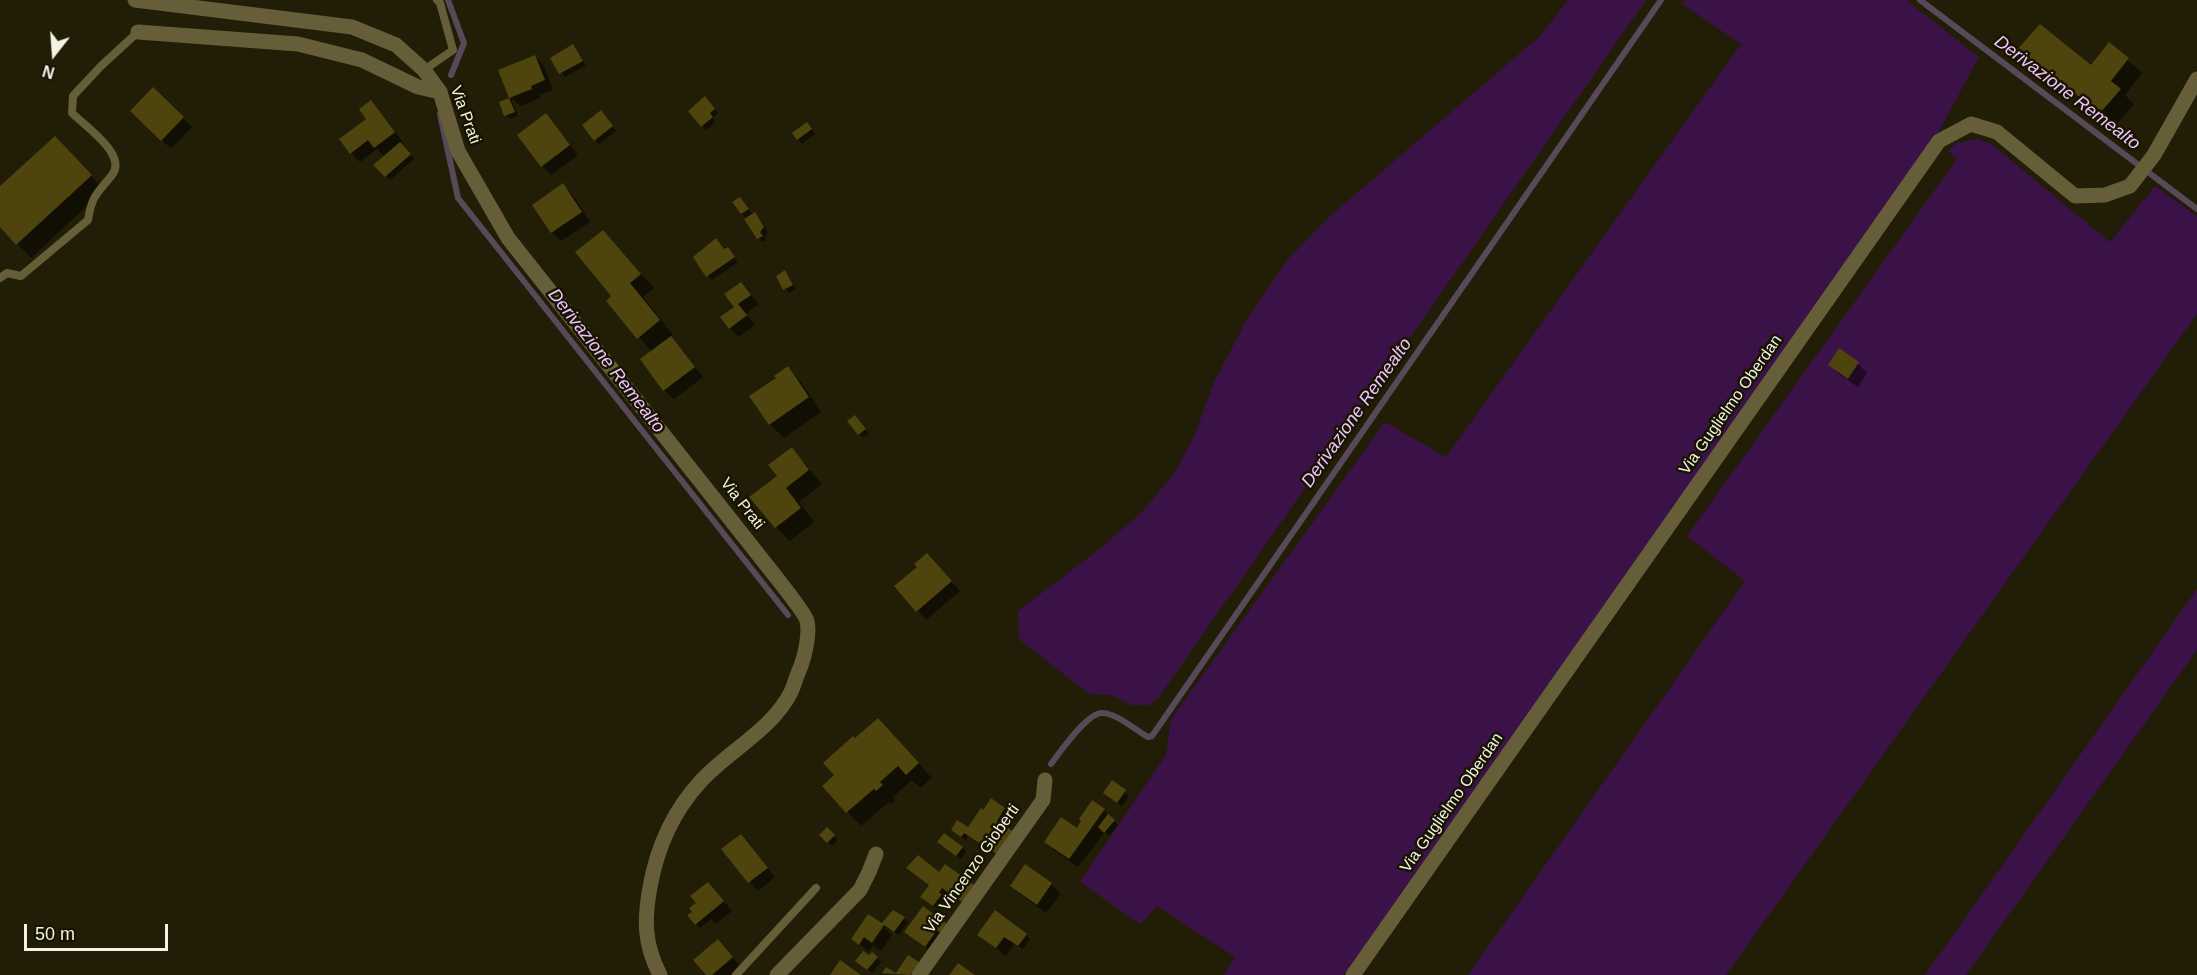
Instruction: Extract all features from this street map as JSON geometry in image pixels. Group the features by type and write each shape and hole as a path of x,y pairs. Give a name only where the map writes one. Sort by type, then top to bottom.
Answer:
{"street":[{"name":"Via Prati","path":"135,0 352,27 396,45 424,70 440,93 458,151 508,238 776,577 807,620 805,655 790,693 770,720 701,780 678,810 663,843 652,875 646,910 646,937 660,975"},
{"path":"138,32 298,44 362,60 418,87 440,93"},
{"name":"Via Guglielmo Oberdan","path":"1353,975 1940,141 1971,124 1997,132 2074,196 2105,195 2130,186 2154,155 2197,79"},
{"name":"Via Vincenzo Gioberti","path":"919,975 1043,800 1045,780"},
{"path":"777,975 860,890 876,854"}],"lane":[{"path":"424,70 453,50 440,3 437,0"},
{"path":"0,278 7,273 21,276 88,220 96,191 114,173 116,162 113,152 72,113 73,96 138,32"},
{"path":"735,975 816,888"}],"shaded area":[{"path":"1568,0 1646,0 1159,697 1149,705 1131,705 1112,695 1089,694 1019,639 1018,611 1097,551 1142,512 1173,475 1194,437 1214,382 1246,321 1288,259 1330,216 1540,36"},
{"path":"1685,0 1906,0 1979,57 1939,131 1344,975 1224,975 1235,957 1157,906 1140,924 1080,882 1166,755 1171,719 1385,422 1446,457 1741,44 1682,4"},
{"path":"1977,139 1990,143 2110,242 2155,186 2197,216 2197,314 1726,975 1468,975 1745,581 1687,536 1957,159 1948,151 1956,143"},
{"path":"2197,589 2197,650 1966,975 1925,975"}],"building":[{"path":"2040,24 2091,65 2109,42 2129,58 2111,81 2121,89 2100,113 2046,71 2043,75 2016,51"},
{"path":"573,44 583,61 559,74 550,58"},
{"path":"535,55 545,80 531,86 532,89 509,98 498,70"},
{"path":"153,87 184,117 161,141 130,111"},
{"path":"705,96 715,109 710,113 713,117 701,127 688,111"},
{"path":"509,98 515,112 504,116 499,102"},
{"path":"371,100 395,132 374,148 368,140 350,154 339,139 366,119 359,109"},
{"path":"601,110 613,126 594,141 582,125"},
{"path":"546,113 570,145 541,167 517,135"},
{"path":"807,122 812,129 797,140 792,133"},
{"path":"55,136 92,175 16,245 0,227 0,186"},
{"path":"400,142 411,154 385,177 373,165"},
{"path":"563,183 582,212 551,233 532,205"},
{"path":"740,197 749,209 741,214 732,202"},
{"path":"755,212 764,227 760,232 763,236 757,239 744,219"},
{"path":"603,230 641,274 630,283 660,320 637,339 606,301 611,296 575,252"},
{"path":"716,238 724,249 728,247 735,257 706,277 693,257"},
{"path":"785,270 793,285 783,290 776,276"},
{"path":"741,282 751,295 738,304 747,315 729,329 720,317 734,307 724,294"},
{"path":"671,336 695,367 663,391 640,359"},
{"path":"1839,348 1859,362 1848,379 1828,365"},
{"path":"788,366 809,397 769,425 749,396 776,378 774,376"},
{"path":"855,415 866,429 858,435 847,421"},
{"path":"792,447 809,470 786,488 801,508 775,528 749,497 777,476 768,465"},
{"path":"927,553 952,581 916,612 894,586 917,567 914,564"},
{"path":"878,718 919,763 906,775 898,766 880,782 883,785 876,791 874,789 846,813 822,786 834,775 823,763 853,736 855,738"},
{"path":"1112,780 1126,790 1117,803 1103,793"},
{"path":"991,798 1005,808 997,821 1014,832 998,855 964,833 961,837 951,830 957,820 968,827"},
{"path":"1092,800 1105,809 1069,859 1044,842 1061,817 1077,828 1081,821 1079,819"},
{"path":"1108,814 1115,820 1104,833 1098,827"},
{"path":"827,827 835,835 827,843 819,835"},
{"path":"944,833 963,847 956,856 937,842"},
{"path":"741,834 768,868 748,883 721,849"},
{"path":"918,855 939,872 945,864 974,885 962,902 942,888 939,893 942,894 933,906 920,897 929,885 906,868"},
{"path":"1025,864 1052,883 1037,905 1010,886"},
{"path":"708,882 724,901 695,925 687,915 692,912 689,908 696,903 690,896"},
{"path":"923,906 947,924 941,933 937,930 925,947 904,932"},
{"path":"893,910 905,917 894,932 884,925 872,943 864,937 859,945 851,939 868,914 882,923"},
{"path":"995,910 1027,934 1018,946 1004,937 996,948 977,935"},
{"path":"718,939 733,957 712,975 706,975 693,960"},
{"path":"863,951 869,955 872,952 878,957 867,970 855,961"},
{"path":"908,955 919,962 910,975 882,973 886,967 896,973"},
{"path":"840,960 861,975 830,975"},
{"path":"958,963 975,975 949,975"}],"waterway":[{"name":"Derivazione Remealto","path":"448,0 464,43 451,75"},
{"name":"Derivazione Remealto","path":"1051,764 1082,725 1097,714 1115,716 1148,737 1152,736 1661,0"},
{"name":"Derivazione Remealto","path":"1920,0 2197,209"},
{"name":"Derivazione Remealto","path":"440,114 458,198 788,615"}]}
